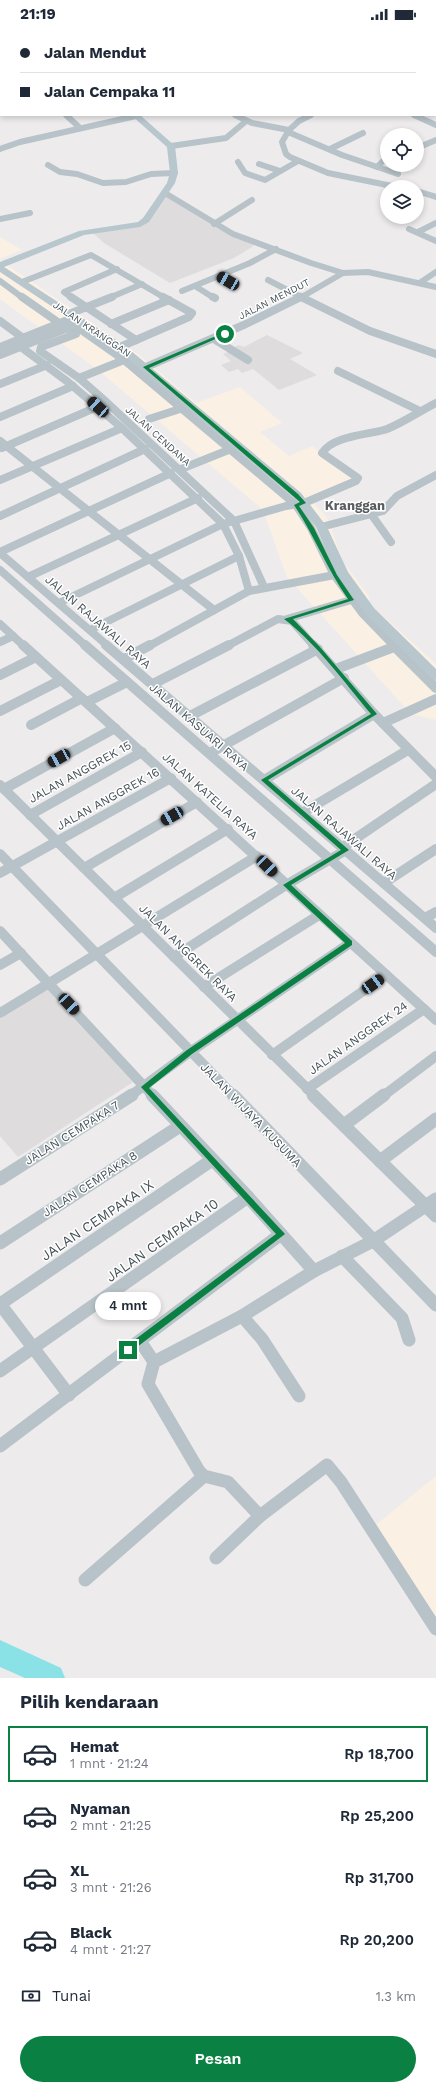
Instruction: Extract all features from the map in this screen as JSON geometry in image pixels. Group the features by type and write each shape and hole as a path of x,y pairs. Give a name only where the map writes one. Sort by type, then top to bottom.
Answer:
{"main road":[{"path":"0,267 82,233 140,224 146,220 171,183 174,173 171,146 136,116"},
{"name":"JALAN KRANGGAN","path":"0,267 71,323 120,347 146,367 185,407 291,491 300,504 321,527 338,574 399,645 436,676"}],"street":[{"path":"67,116 80,128"},
{"path":"0,149 131,116"},
{"path":"236,116 245,122 256,122 288,131 330,149 398,174"},
{"path":"309,116 299,121 288,131 282,142 286,154 298,161 328,173 380,184"},
{"path":"416,116 436,125"},
{"path":"171,146 226,138 245,122"},
{"path":"330,149 363,133"},
{"path":"424,145 436,140"},
{"path":"0,141 7,146"},
{"path":"265,180 298,161"},
{"path":"238,162 245,173 274,184"},
{"path":"259,164 280,171"},
{"path":"377,167 380,164"},
{"path":"48,165 57,168 60,172 77,174 103,183 126,182 150,174 174,173"},
{"path":"165,193 214,224 233,234 311,263 343,273 368,272 421,282 436,287"},
{"path":"424,193 436,197"},
{"path":"214,224 252,200"},
{"path":"0,219 30,213"},
{"path":"418,232 436,223"},
{"path":"409,229 436,240"},
{"path":"182,291 250,263 276,249"},
{"path":"0,292 89,255 117,269 192,313 191,316 120,347"},
{"path":"117,269 65,290 67,295 136,340"},
{"path":"421,282 436,272"},
{"name":"JALAN MENDUT","path":"146,367 214,339 302,298 343,273"},
{"path":"219,276 236,286"},
{"path":"268,280 281,285 302,298 370,332 436,354"},
{"path":"0,282 71,323 124,360 185,407 231,449 300,504 311,528 338,574 351,600 399,645 436,688"},
{"path":"0,355 21,347 71,323 86,307 142,284"},
{"path":"195,286 215,298"},
{"path":"111,324 169,300"},
{"path":"0,321 23,338"},
{"path":"0,347 71,323"},
{"name":"JALAN CENDANA","path":"71,323 40,350 78,378 181,469 234,521 264,587"},
{"path":"0,325 15,335"},
{"path":"214,339 248,360"},
{"path":"21,347 47,365 98,407 171,472 224,524 239,556 249,591"},
{"path":"78,378 124,360"},
{"path":"0,384 47,365"},
{"path":"338,371 420,411"},
{"path":"0,417 73,386"},
{"path":"59,603 147,559 224,524 300,504 358,480 322,453 322,451 325,448 358,434 386,429 436,403"},
{"path":"2,445 98,407"},
{"path":"149,419 185,407"},
{"path":"0,480 122,428"},
{"path":"2,445 32,466 147,559 214,610"},
{"path":"181,469 231,449"},
{"path":"0,516 145,450"},
{"path":"0,552 171,472"},
{"path":"321,527 383,511 397,496 436,475"},
{"path":"28,577 198,498"},
{"path":"371,514 391,542"},
{"name":"JALAN RAJAWALI RAYA","path":"0,552 436,928"},
{"path":"90,630 239,556"},
{"name":"JALAN KASUARI RAYA","path":"0,570 210,753 329,860 436,952"},
{"path":"124,659 249,591 338,574"},
{"path":"153,684 278,619 287,619 351,600"},
{"path":"287,619 292,621 344,678 374,714 436,777"},
{"name":"JALAN KATELIA RAYA","path":"0,624 257,856 318,915 436,1020"},
{"path":"0,642 13,636"},
{"path":"336,669 399,645"},
{"path":"190,716 318,649"},
{"path":"0,675 36,657"},
{"path":"210,753 344,678"},
{"path":"0,711 61,680"},
{"path":"31,725 127,682"},
{"path":"383,723 436,700"},
{"path":"264,780 374,714"},
{"path":"2,787 115,728"},
{"path":"302,813 408,750"},
{"name":"JALAN ANGGREK 15","path":"30,815 142,752"},
{"name":"JALAN ANGGREK 16","path":"0,873 171,778"},
{"path":"174,957 286,885 329,860 436,784"},
{"name":"JALAN ANGGREK RAYA","path":"2,787 380,1161 431,1203 436,1216"},
{"path":"84,868 197,802"},
{"path":"114,898 228,830"},
{"path":"384,883 436,849"},
{"name":"JALAN WIJAYA KUSUMA","path":"0,854 436,1305"},
{"path":"0,1012 143,927 257,856"},
{"path":"425,918 436,912"},
{"path":"204,987 318,915"},
{"path":"0,931 49,982 180,1126 248,1197 314,1271"},
{"name":"JALAN CEMPAKA 7","path":"0,1179 144,1087 190,1052 350,943"},
{"path":"0,965 21,953"},
{"path":"272,1055 386,975"},
{"name":"JALAN ANGGREK 24","path":"307,1089 424,1009"},
{"path":"344,1126 436,1056"},
{"path":"380,1161 436,1119"},
{"name":"JALAN CEMPAKA 8","path":"0,1242 180,1126"},
{"name":"JALAN CEMPAKA IX","path":"0,1304 212,1160"},
{"name":"JALAN CEMPAKA 10","path":"0,1371 248,1197"},
{"path":"260,1516 228,1482 204,1476 148,1384 154,1362 242,1316 314,1271 373,1241 431,1203"},
{"path":"0,1446 281,1234"},
{"path":"342,1256 402,1318 409,1340"},
{"path":"0,1304 69,1395"},
{"path":"242,1316 262,1339 299,1396"},
{"path":"140,1341 154,1362"},
{"path":"216,1558 260,1516 327,1465 341,1482 436,1629"},
{"path":"85,1580 204,1476"}],"shaded area":[{"path":"165,196 217,228 238,238 255,243 252,247 234,258 170,283 104,243 92,232 136,226"},
{"path":"0,237 22,250 0,259"},
{"path":"0,260 138,354 196,403 240,387 282,423 260,432 289,456 312,446 357,481 310,500 327,517 343,562 369,596 369,603 436,664 436,720 411,714 287,577 263,510 98,370 0,299"},
{"path":"267,335 303,353 290,359 317,375 279,390 253,369 242,373 238,369 229,372 221,365 231,361 223,354 228,352 227,350 239,345 244,347"},
{"path":"47,989 133,1082 18,1157 0,1136 0,1019"},
{"path":"436,1476 436,1627 372,1528"}],"waterway":[{"path":"0,1653 52,1677"}],"district":[{"name":"Kranggan","path":"355,505"}],"route":[{"path":"128,1350 281,1234 144,1087 190,1052 350,943 286,885 346,850 264,780 374,714 318,649 292,621 287,619 351,600 334,575 311,528 296,505 304,503 146,367 225,334"}]}
